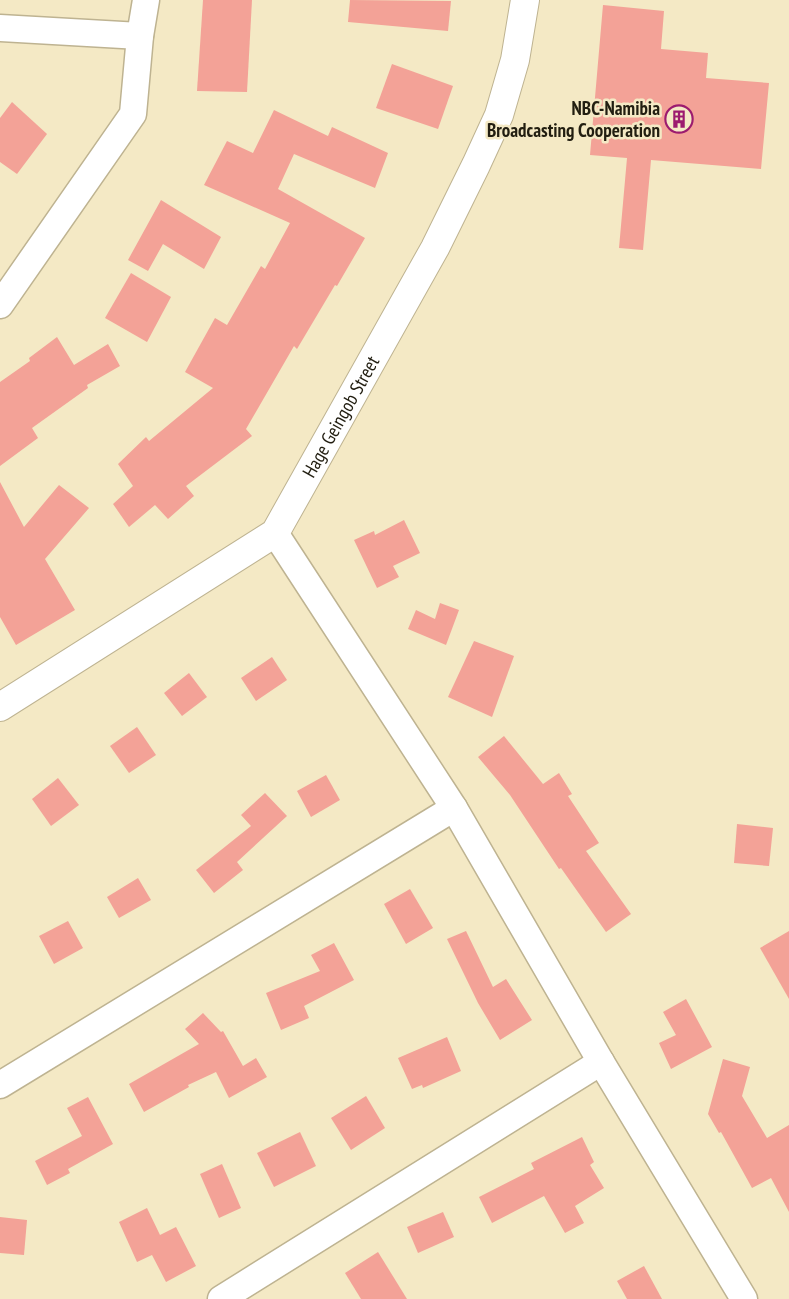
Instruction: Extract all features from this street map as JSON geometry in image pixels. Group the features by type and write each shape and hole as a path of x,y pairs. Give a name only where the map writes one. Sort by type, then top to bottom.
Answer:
{"street":[{"path":"0,305 133,114 140,36 146,0"},
{"name":"Hage Geingob Street","path":"0,707 275,533 435,248 476,165 499,115 515,60 526,0"},
{"path":"0,28 140,36"},
{"path":"275,533 454,808 601,1062 744,1299"},
{"path":"0,1085 454,808"},
{"path":"221,1299 601,1062"}],"building":[{"path":"203,0 252,0 247,92 197,91"},
{"path":"350,0 451,1 448,31 348,22"},
{"name":"NBC-Namibia Broadcasting Cooperation","path":"603,5 664,11 661,49 708,53 706,78 769,83 761,169 651,160 643,250 619,248 627,158 590,155"},
{"path":"392,64 453,86 438,129 376,108"},
{"path":"12,102 47,134 17,174 0,162 0,118"},
{"path":"274,110 328,136 332,127 388,153 375,188 294,154 278,189 365,238 297,349 294,346 246,429 252,436 186,486 194,496 168,519 155,505 129,527 113,504 133,486 118,464 146,437 149,441 213,388 185,372 215,318 227,325 261,266 265,269 290,223 204,185 227,141 253,153"},
{"path":"161,200 221,237 204,269 163,244 148,271 128,260"},
{"path":"131,273 171,297 147,342 105,318"},
{"path":"57,337 74,365 108,344 120,366 87,385 88,388 32,428 38,438 0,466 0,382 30,361 29,358"},
{"path":"0,482 24,527 59,485 89,508 45,559 75,610 16,645 0,617"},
{"path":"404,520 420,553 393,566 399,577 377,588 354,540 374,531 375,535"},
{"path":"440,603 459,610 446,645 408,629 416,610 435,619"},
{"path":"474,641 514,656 492,717 448,697"},
{"path":"272,657 287,680 256,701 241,678"},
{"path":"189,673 207,697 182,716 164,693"},
{"path":"137,727 156,755 129,773 110,746"},
{"path":"504,736 543,784 559,773 572,794 568,796 599,843 586,851 631,914 606,932 561,868 559,869 510,795 478,757"},
{"path":"326,775 340,800 311,817 297,791"},
{"path":"58,778 79,805 51,826 32,799"},
{"path":"265,793 287,816 237,862 243,870 214,893 196,870 251,826 241,815"},
{"path":"737,824 773,828 769,866 734,863"},
{"path":"138,878 151,900 119,918 107,897"},
{"path":"410,889 433,928 406,944 384,904"},
{"path":"68,921 83,948 54,964 39,936"},
{"path":"466,931 493,987 506,979 532,1020 500,1040 478,1003 447,939"},
{"path":"789,931 789,999 760,948"},
{"path":"334,943 354,980 304,1006 309,1018 281,1030 266,993 320,971 311,955"},
{"path":"686,999 712,1047 671,1069 659,1043 676,1035 663,1012"},
{"path":"203,1013 221,1032 223,1031 243,1066 256,1058 267,1077 229,1098 216,1072 188,1085 189,1087 144,1112 129,1084 199,1044 185,1029"},
{"path":"447,1037 461,1071 423,1088 422,1085 412,1089 398,1058"},
{"path":"723,1059 750,1067 742,1096 767,1138 789,1125 789,1212 771,1178 752,1188 721,1132 719,1133 708,1114"},
{"path":"366,1096 385,1128 351,1150 331,1118"},
{"path":"88,1097 113,1144 68,1169 70,1173 47,1185 35,1161 82,1136 67,1108"},
{"path":"300,1132 316,1166 274,1187 257,1153"},
{"path":"582,1137 594,1162 590,1165 604,1188 575,1206 584,1223 565,1233 544,1196 492,1223 479,1197 534,1169 531,1163"},
{"path":"222,1164 241,1208 219,1218 200,1174"},
{"path":"147,1208 160,1235 176,1227 196,1266 166,1282 152,1255 137,1262 119,1222"},
{"path":"443,1212 454,1237 418,1253 407,1227"},
{"path":"0,1217 27,1220 24,1255 0,1253"},
{"path":"378,1252 407,1299 361,1299 345,1273"},
{"path":"644,1266 662,1299 627,1299 617,1281"}],"place":[{"name":"NBC-Namibia Broadcasting Cooperation","path":"679,119"}]}
